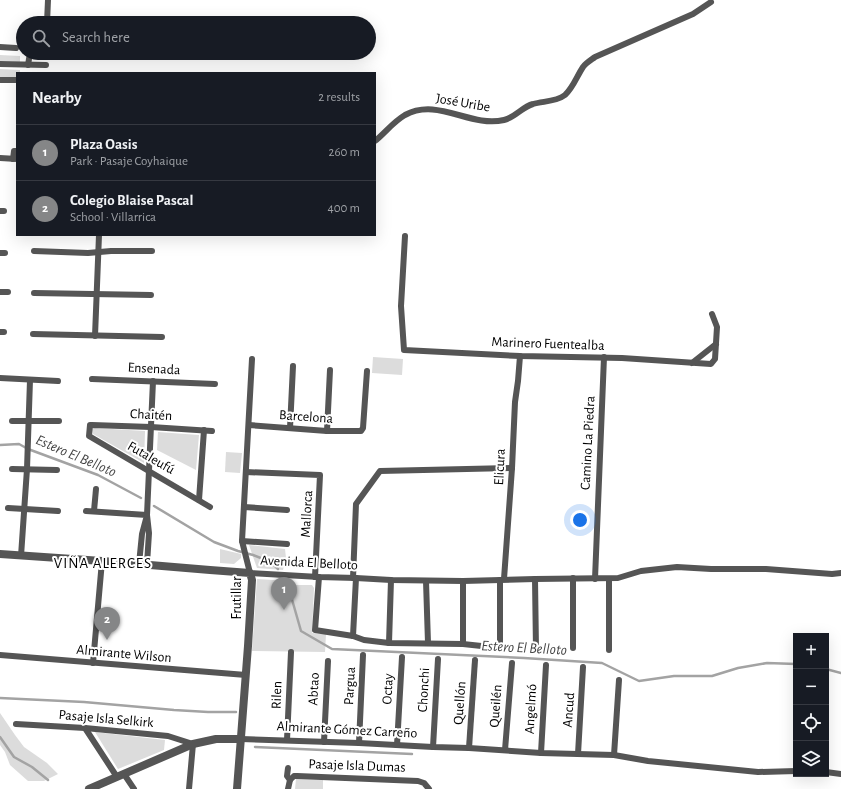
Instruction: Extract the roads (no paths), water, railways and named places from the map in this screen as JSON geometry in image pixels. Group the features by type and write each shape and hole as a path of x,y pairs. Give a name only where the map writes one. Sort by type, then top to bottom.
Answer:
{"street":[{"path":"47,16 48,0"},
{"name":"José Uribe","path":"376,140 405,115 421,109 440,110 485,121 506,120 532,104 554,100 564,96 570,90 584,66 595,57 693,14 711,2"},
{"path":"0,47 16,48"},
{"path":"28,65 29,60"},
{"path":"0,64 46,65"},
{"path":"0,80 16,80"},
{"path":"0,158 15,159 14,151 16,151"},
{"path":"95,336 99,236"},
{"name":"Marinero Fuentealba","path":"405,236 401,306 404,350 520,356 604,357 711,364 715,359 718,327 712,314"},
{"path":"34,251 152,251"},
{"path":"0,292 8,292"},
{"path":"34,293 151,295"},
{"path":"33,334 162,337"},
{"path":"692,363 716,344"},
{"name":"Elicura","path":"463,644 500,648 502,580 512,468 515,402 520,356"},
{"name":"Camino La Piedra","path":"594,578 604,357"},
{"name":"Frutillar","path":"237,789 252,580 242,541 252,359"},
{"path":"290,428 293,366"},
{"path":"327,431 330,370"},
{"name":"Barcelona","path":"249,425 327,431 360,431 363,428 367,371"},
{"path":"0,378 58,381"},
{"name":"Ensenada","path":"92,379 215,384"},
{"path":"21,556 28,451 30,380"},
{"path":"143,564 142,534 147,515 154,381"},
{"path":"12,421 59,421"},
{"name":"Chaitén","path":"90,425 212,431"},
{"name":"Futaleufú","path":"90,425 89,436 210,507"},
{"path":"199,500 204,430"},
{"path":"463,581 463,644 389,643 364,640 353,636 356,504 380,471 512,468"},
{"path":"12,469 57,470"},
{"name":"Mallorca","path":"246,472 320,475 315,630 353,636"},
{"path":"94,511 96,489"},
{"path":"244,507 287,510"},
{"path":"8,508 58,512"},
{"path":"86,511 147,515"},
{"path":"242,541 287,544"},
{"name":"Avenida El Belloto","path":"0,554 250,573 426,581 573,578 609,579 618,578 641,571 677,567 711,569 766,569 832,574 841,573"},
{"path":"93,663 102,561"},
{"path":"573,578 573,648"},
{"path":"535,579 536,650"},
{"path":"609,579 609,650"},
{"path":"389,643 391,580"},
{"path":"426,581 428,643"},
{"name":"Rilen","path":"287,740 291,652"},
{"name":"Almirante Wilson","path":"0,655 246,676"},
{"name":"Pargua","path":"359,743 363,655"},
{"name":"Octay","path":"398,745 402,657"},
{"name":"Chonchi","path":"433,747 438,659"},
{"name":"Quellón","path":"469,748 475,660"},
{"name":"Abtao","path":"324,742 328,661"},
{"name":"Queilén","path":"505,750 512,663"},
{"name":"Angelmó","path":"541,754 546,665"},
{"name":"Ancud","path":"578,754 583,667"},
{"path":"614,755 619,680"},
{"name":"Pasaje Isla Selkirk","path":"16,724 85,728 168,736 193,744"},
{"path":"85,728 121,775 134,789"},
{"name":"Almirante Gómez Carreño","path":"89,789 193,744 216,739 241,738 469,748 541,754 614,755 648,761 758,772 793,770"},
{"path":"189,789 193,744"},
{"path":"288,768 287,776 290,780 288,789"},
{"path":"829,772 841,774"},
{"name":"Pasaje Isla Dumas","path":"290,780 294,776 297,776 418,781 424,783 429,789"}],"waterway":[{"name":"Estero El Belloto","path":"0,445 19,444 28,449 98,475 141,498"},
{"name":"Estero El Belloto","path":"154,506 214,542 271,562 278,569"},
{"name":"Estero El Belloto","path":"287,582 301,631 332,649 602,663 639,681 674,676 712,676 738,668 767,663 793,664"},
{"name":"Estero El Belloto","path":"829,670 841,673"},
{"path":"0,698 84,702 174,710 236,712"},
{"path":"0,737 14,757 32,767 48,780"},
{"path":"255,747 412,754"}],"place":[{"name":"Plaza Oasis","path":"284,610"},
{"name":"Colegio Blaise Pascal","path":"107,640"}],"district":[{"name":"VIÑA ALERCES","path":"103,563"}]}
